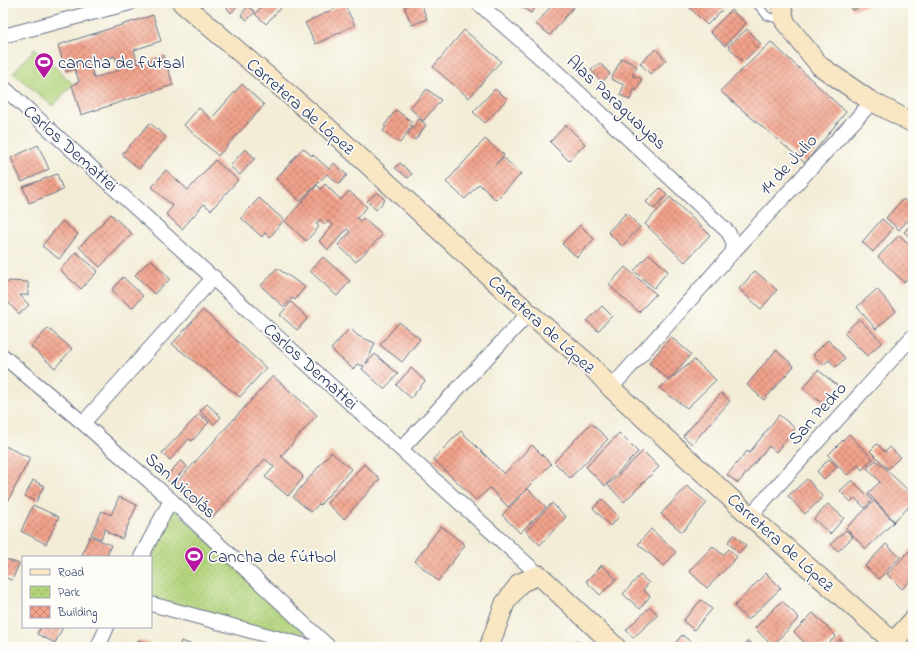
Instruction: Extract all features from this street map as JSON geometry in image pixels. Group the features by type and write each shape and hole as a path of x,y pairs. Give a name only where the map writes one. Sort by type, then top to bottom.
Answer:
{"main road":[{"name":"Carretera de López","path":"182,3 326,126 529,313 591,366 611,388 750,516 894,645"},
{"path":"781,3 785,22 820,66 870,101 913,123"},
{"path":"489,647 505,603 520,583 540,575"},
{"name":"Carlos Demattei","path":"540,575 616,647"},
{"path":"894,645 913,620"}],"street":[{"path":"3,36 130,3"},
{"name":"Alas Paraguayas","path":"478,3 559,74 728,232 734,243 733,252"},
{"name":"Carlos Demattei","path":"3,87 214,277 540,575"},
{"name":"14 de Julio","path":"611,388 870,101"},
{"path":"83,423 214,277"},
{"path":"401,449 529,313"},
{"name":"San Pedro","path":"750,516 913,336"},
{"name":"San Nicolás","path":"4,360 83,423 171,500 329,647"},
{"path":"142,556 171,500"},
{"path":"152,604 310,647"},
{"path":"98,647 107,628"}],"lane":[{"path":"756,3 768,16 785,22"}],"green space":[{"name":"cancha de futsal","path":"35,48 73,84 53,106 13,73"},
{"path":"172,506 319,647 152,601 152,556 145,556"}],"building":[{"path":"231,3 240,3 231,13 227,8"},
{"path":"265,3 285,3 266,24 255,14"},
{"path":"412,3 421,3 427,19 412,25 404,7"},
{"path":"516,3 538,3 531,13"},
{"path":"554,3 577,3 550,35 536,24"},
{"path":"691,3 724,3 727,5 707,25 688,6"},
{"path":"850,3 877,3 852,10"},
{"path":"344,4 355,25 316,44 305,23"},
{"path":"248,6 255,12 247,20 241,15"},
{"path":"731,10 746,23 725,46 710,32"},
{"path":"153,15 161,41 134,50 138,64 164,55 173,85 81,115 72,85 79,82 75,69 66,72 58,45","holes":["115,56 119,70 94,78 90,64"]},
{"path":"747,29 761,44 743,62 728,46"},
{"path":"464,30 501,61 469,98 433,67"},
{"path":"771,42 846,112 805,163 720,91"},
{"path":"656,49 666,60 650,74 640,63"},
{"path":"622,58 637,66 632,75 642,79 636,91 634,90 630,100 620,95 624,85 611,79"},
{"path":"600,63 610,74 602,82 591,70"},
{"path":"242,84 264,105 218,156 184,125 199,108 211,119"},
{"path":"427,89 441,100 423,121 410,108"},
{"path":"495,89 507,99 485,123 473,112"},
{"path":"396,110 412,122 410,124 412,126 400,143 383,131 386,127 384,126"},
{"path":"419,119 426,125 415,140 408,134"},
{"path":"150,123 166,137 139,169 122,154"},
{"path":"566,125 585,144 569,161 550,142"},
{"path":"485,139 504,155 495,165 503,157 521,174 496,200 479,184 465,199 446,182"},
{"path":"38,145 49,169 22,182 11,158"},
{"path":"303,148 329,169 334,163 347,175 339,184 327,174 300,201 276,179"},
{"path":"245,149 255,158 240,175 230,166"},
{"path":"215,160 238,180 211,210 204,204 182,229 166,214 173,206 152,187 166,170 188,190"},
{"path":"400,163 412,174 408,178 395,168"},
{"path":"57,174 63,190 29,203 23,187"},
{"path":"325,184 341,200 349,191 367,207 357,218 360,221 363,218 382,235 356,262 338,245 350,232 347,229 328,250 319,241 333,225 329,221 325,224 320,219 316,224 319,227 306,241 285,221 317,185 321,189"},
{"path":"660,188 667,195 654,209 646,202"},
{"path":"377,192 385,200 376,210 367,201"},
{"path":"670,197 710,235 685,262 645,224"},
{"path":"259,198 284,220 270,237 265,233 262,237 241,218"},
{"path":"903,199 913,208 913,215 899,230 886,218"},
{"path":"626,213 640,227 622,246 608,232"},
{"path":"111,214 132,234 100,267 79,247"},
{"path":"882,219 893,229 873,252 862,242"},
{"path":"62,221 78,234 59,259 42,246"},
{"path":"913,222 913,240 904,232"},
{"path":"580,225 594,239 577,257 562,244"},
{"path":"899,235 913,248 913,273 904,282 878,257"},
{"path":"76,252 98,271 81,289 60,270"},
{"path":"649,254 668,271 654,288 634,271"},
{"path":"323,257 350,281 337,296 310,271"},
{"path":"151,259 170,279 154,294 135,275"},
{"path":"625,267 656,294 639,312 609,285"},
{"path":"277,268 305,287 295,300 292,298 284,307 261,286"},
{"path":"755,271 777,290 761,309 739,289"},
{"path":"123,277 143,296 132,308 112,290"},
{"path":"9,281 28,282 28,295 20,295 29,305 19,314 7,301 3,308 3,287"},
{"path":"877,289 896,311 876,329 857,307"},
{"path":"291,302 308,318 297,330 280,315"},
{"path":"602,306 612,316 598,331 587,321"},
{"path":"203,310 266,368 240,397 172,344"},
{"path":"859,319 882,342 867,356 844,333"},
{"path":"399,322 420,339 402,362 380,345"},
{"path":"48,328 72,349 55,368 31,347"},
{"path":"350,328 358,336 375,343 366,364 375,354 398,374 384,389 362,369 364,366 357,364 353,369 331,349"},
{"path":"671,337 691,354 669,380 649,363"},
{"path":"828,340 845,358 836,367 829,360 823,365 813,355"},
{"path":"776,350 794,366 764,400 747,385"},
{"path":"694,360 716,380 687,408 659,388"},
{"path":"411,368 425,381 411,398 396,385"},
{"path":"818,370 838,386 823,404 803,388"},
{"path":"273,376 317,415 281,456 303,476 303,478 288,496 265,477 274,467 265,459 212,518 175,484"},
{"path":"721,393 730,401 692,444 683,436"},
{"path":"207,404 221,417 214,424 200,411"},
{"path":"199,414 209,422 192,441 189,439 170,460 162,453"},
{"path":"779,415 795,428 776,452 769,446 738,483 727,475 747,451 749,453"},
{"path":"591,423 608,439 570,478 554,462"},
{"path":"461,431 504,474 532,445 551,464 508,507 490,488 476,500 433,459"},
{"path":"619,433 638,452 605,486 586,467"},
{"path":"849,434 873,459 862,470 858,465 847,475 828,455"},
{"path":"877,444 885,452 890,447 900,457 888,469 870,451"},
{"path":"3,445 30,458 5,507 3,506"},
{"path":"643,451 659,467 624,502 608,485"},
{"path":"331,452 351,469 320,505 319,504 311,512 293,497"},
{"path":"829,459 837,467 824,479 817,471"},
{"path":"181,460 187,466 171,484 165,478"},
{"path":"876,460 913,495 913,503 894,521 868,493 880,482 867,468"},
{"path":"364,464 380,479 344,519 327,503"},
{"path":"807,479 823,497 805,514 788,496"},
{"path":"33,480 44,486 36,502 25,496"},
{"path":"852,480 872,500 865,508 855,498 851,502 840,491"},
{"path":"687,486 707,503 682,532 661,514"},
{"path":"528,489 546,507 520,533 502,515"},
{"path":"119,497 137,505 122,539 107,532 108,530 105,529 101,539 91,534 102,511 111,515"},
{"path":"602,499 619,517 610,526 593,508"},
{"path":"874,501 894,522 866,549 846,528"},
{"path":"552,503 566,517 540,545 526,531"},
{"path":"828,504 844,518 830,534 814,519"},
{"path":"913,504 913,514 908,509"},
{"path":"33,505 59,517 46,544 21,531"},
{"path":"441,526 465,545 438,581 415,561"},
{"path":"651,529 676,552 664,566 638,544"},
{"path":"846,530 853,537 838,551 831,544"},
{"path":"734,535 746,545 739,553 728,542"},
{"path":"90,536 111,545 106,556 85,556 82,554"},
{"path":"886,544 900,557 879,579 865,566"},
{"path":"713,546 723,555 729,549 737,557 707,588 689,571"},
{"path":"911,549 913,551 913,578 902,589 887,574"},
{"path":"3,558 19,564 12,580 3,577"},
{"path":"602,565 616,579 600,595 586,581"},
{"path":"766,573 781,588 748,620 734,606"},
{"path":"640,575 649,583 643,590 650,596 640,609 623,594"},
{"path":"701,600 712,609 694,630 683,621"},
{"path":"782,601 799,618 772,646 755,628"},
{"path":"650,607 658,615 633,638 626,630"},
{"path":"813,613 836,636 825,647 809,647 794,632"},
{"path":"40,628 62,628 55,643 37,634"},
{"path":"682,635 697,647 672,647"},
{"path":"840,639 848,647 833,647"},
{"path":"138,640 159,647 136,647"},
{"path":"181,641 199,647 179,647"},
{"path":"577,641 587,647 575,647"},
{"path":"748,641 754,647 742,647"},
{"path":"785,641 791,647 779,647"}],"place":[{"name":"cancha de futsal","path":"44,79"},
{"name":"Cancha de fútbol","path":"194,573"}]}
